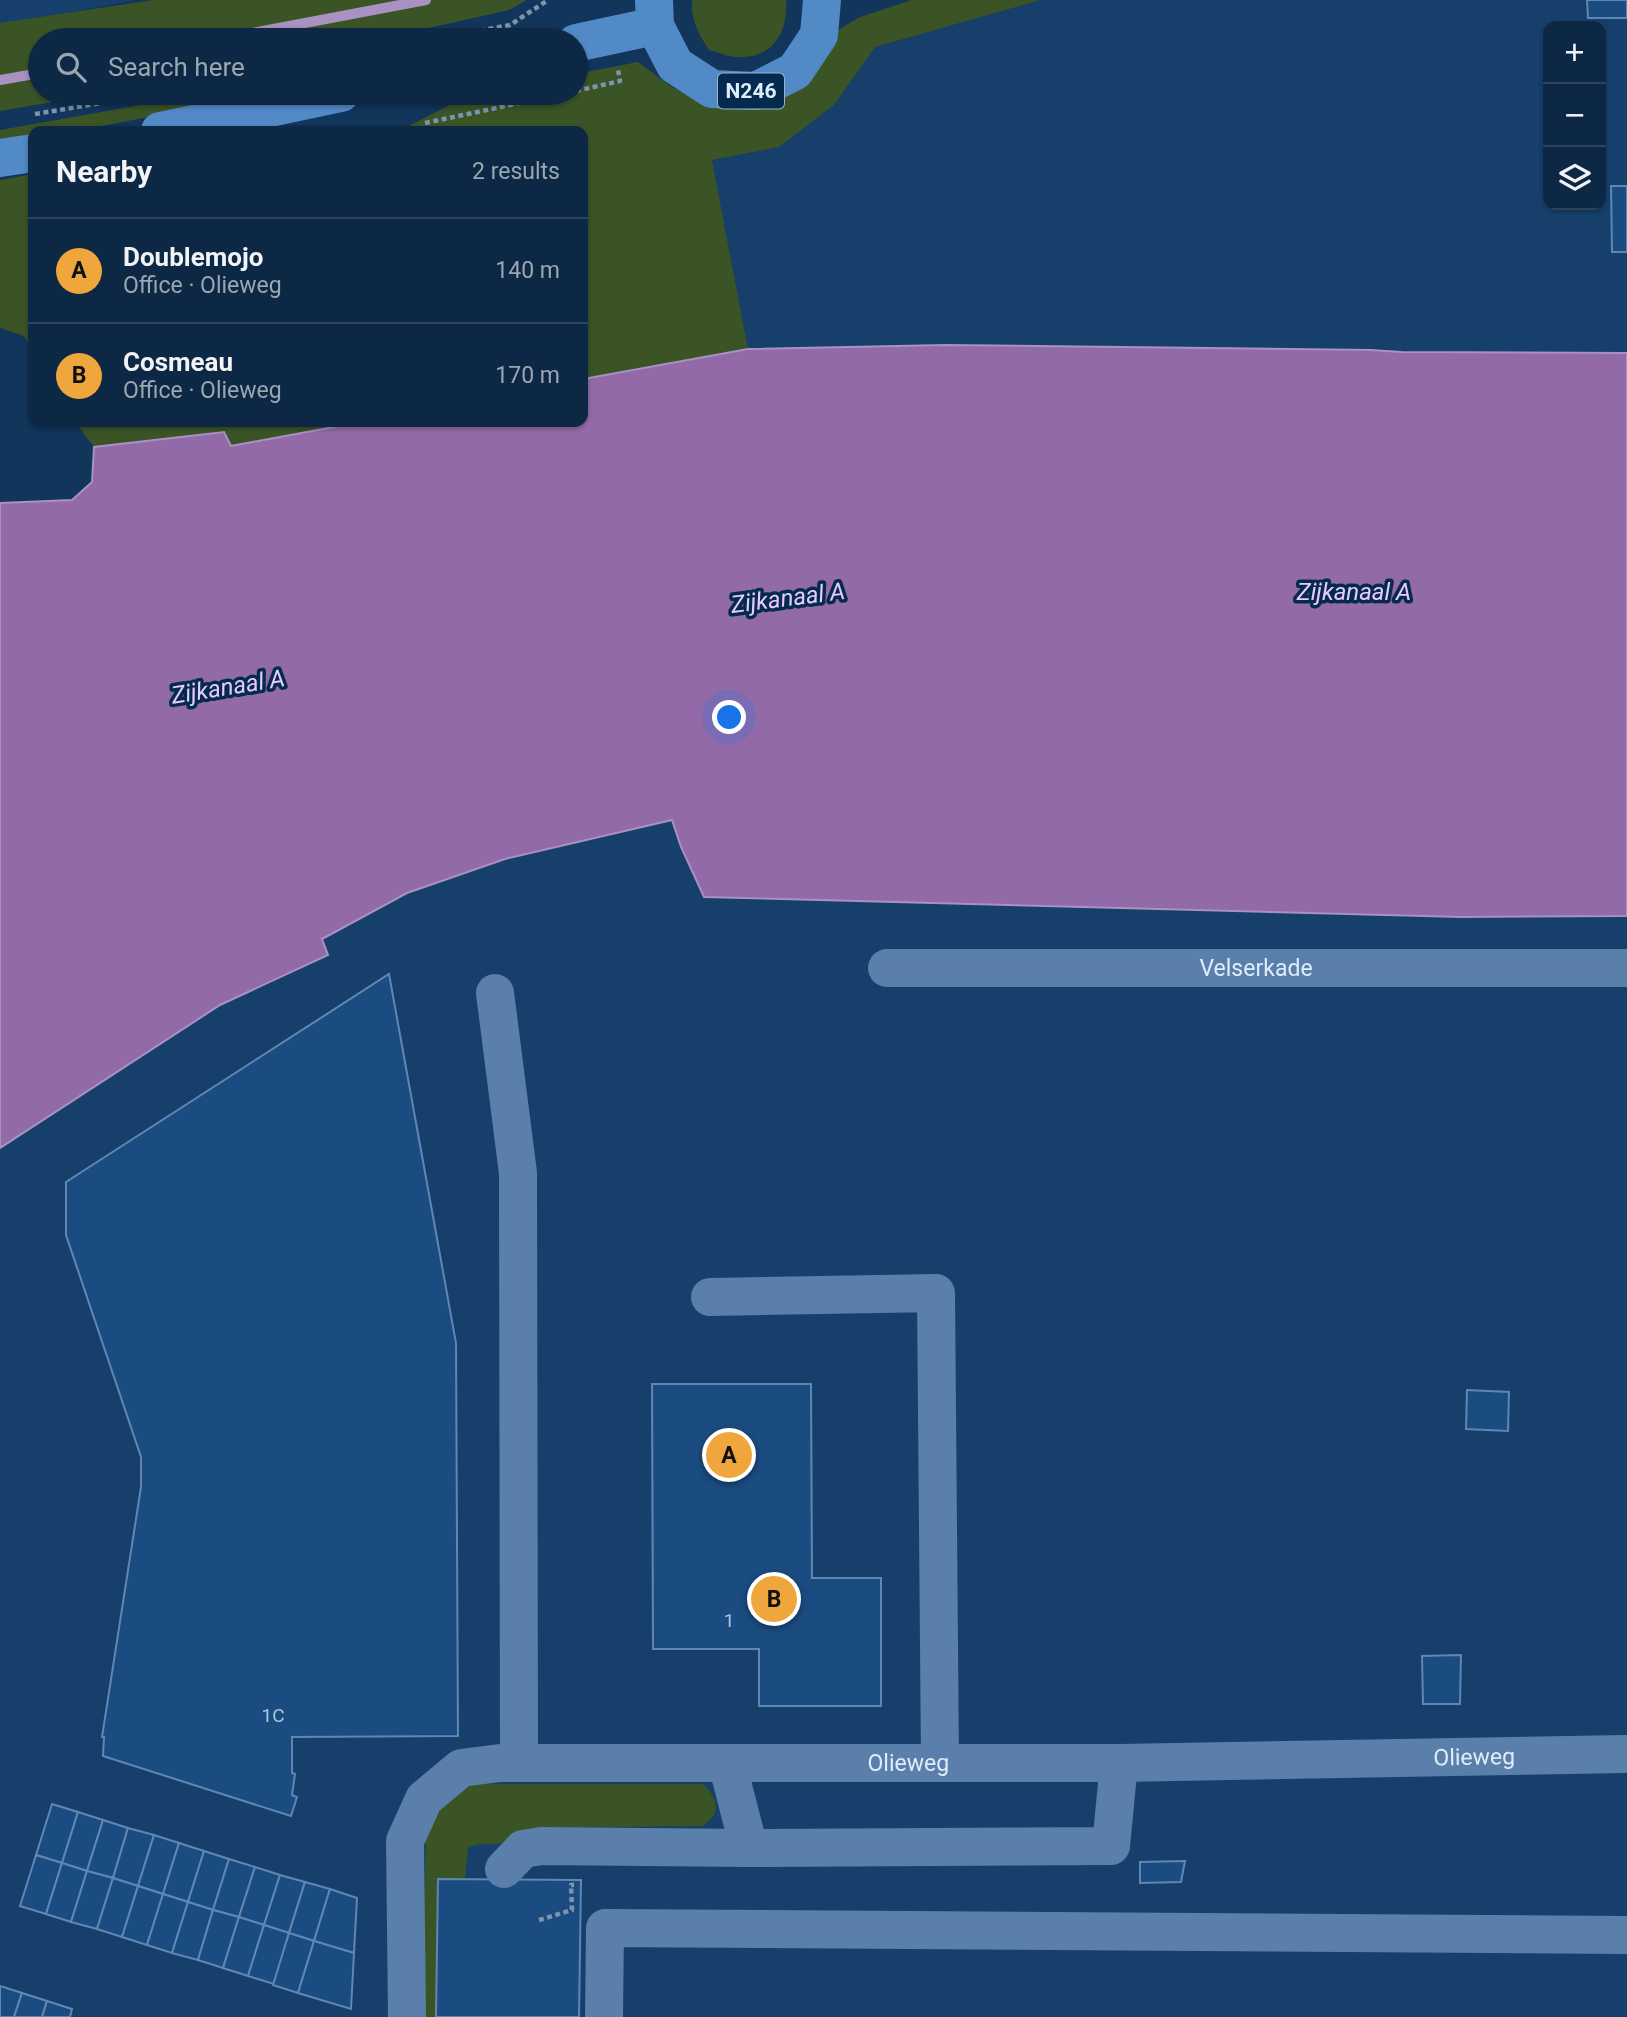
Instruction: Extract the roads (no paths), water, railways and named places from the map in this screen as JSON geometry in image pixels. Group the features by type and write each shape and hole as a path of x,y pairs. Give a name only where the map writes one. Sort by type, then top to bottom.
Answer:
{"main road":[{"name":"N246","path":"588,38 654,13 676,65 712,89 756,91 795,71 819,35 821,0"},
{"path":"184,126 284,105"},
{"path":"0,158 28,154"}],"street":[{"name":"Velserkade","path":"887,968 1627,968"},
{"path":"495,993 518,1173 519,1763"},
{"path":"710,1297 936,1293 940,1763"},
{"name":"Olieweg","path":"407,2017 405,1841 424,1799 461,1768 519,1763 1119,1763 1627,1754"},
{"path":"727,1763 749,1849"},
{"path":"504,1869 523,1849 541,1846 749,1849 1111,1846 1119,1763"},
{"path":"604,2017 604,1928 1627,1935"}],"water":[{"name":"Zijkanaal A","path":"946,345 1627,353 1627,916 1461,917 704,897 672,820 505,859 407,893 322,939 328,955 220,1005 0,1148 0,503 72,500 92,482 94,447 224,432 231,446 334,427 588,427 588,378 748,349"}],"waterway":[{"path":"278,28 426,0"},
{"path":"0,80 28,75"}],"place":[{"name":"Doublemojo","path":"729,1455"},
{"name":"Cosmeau","path":"774,1599"}]}
